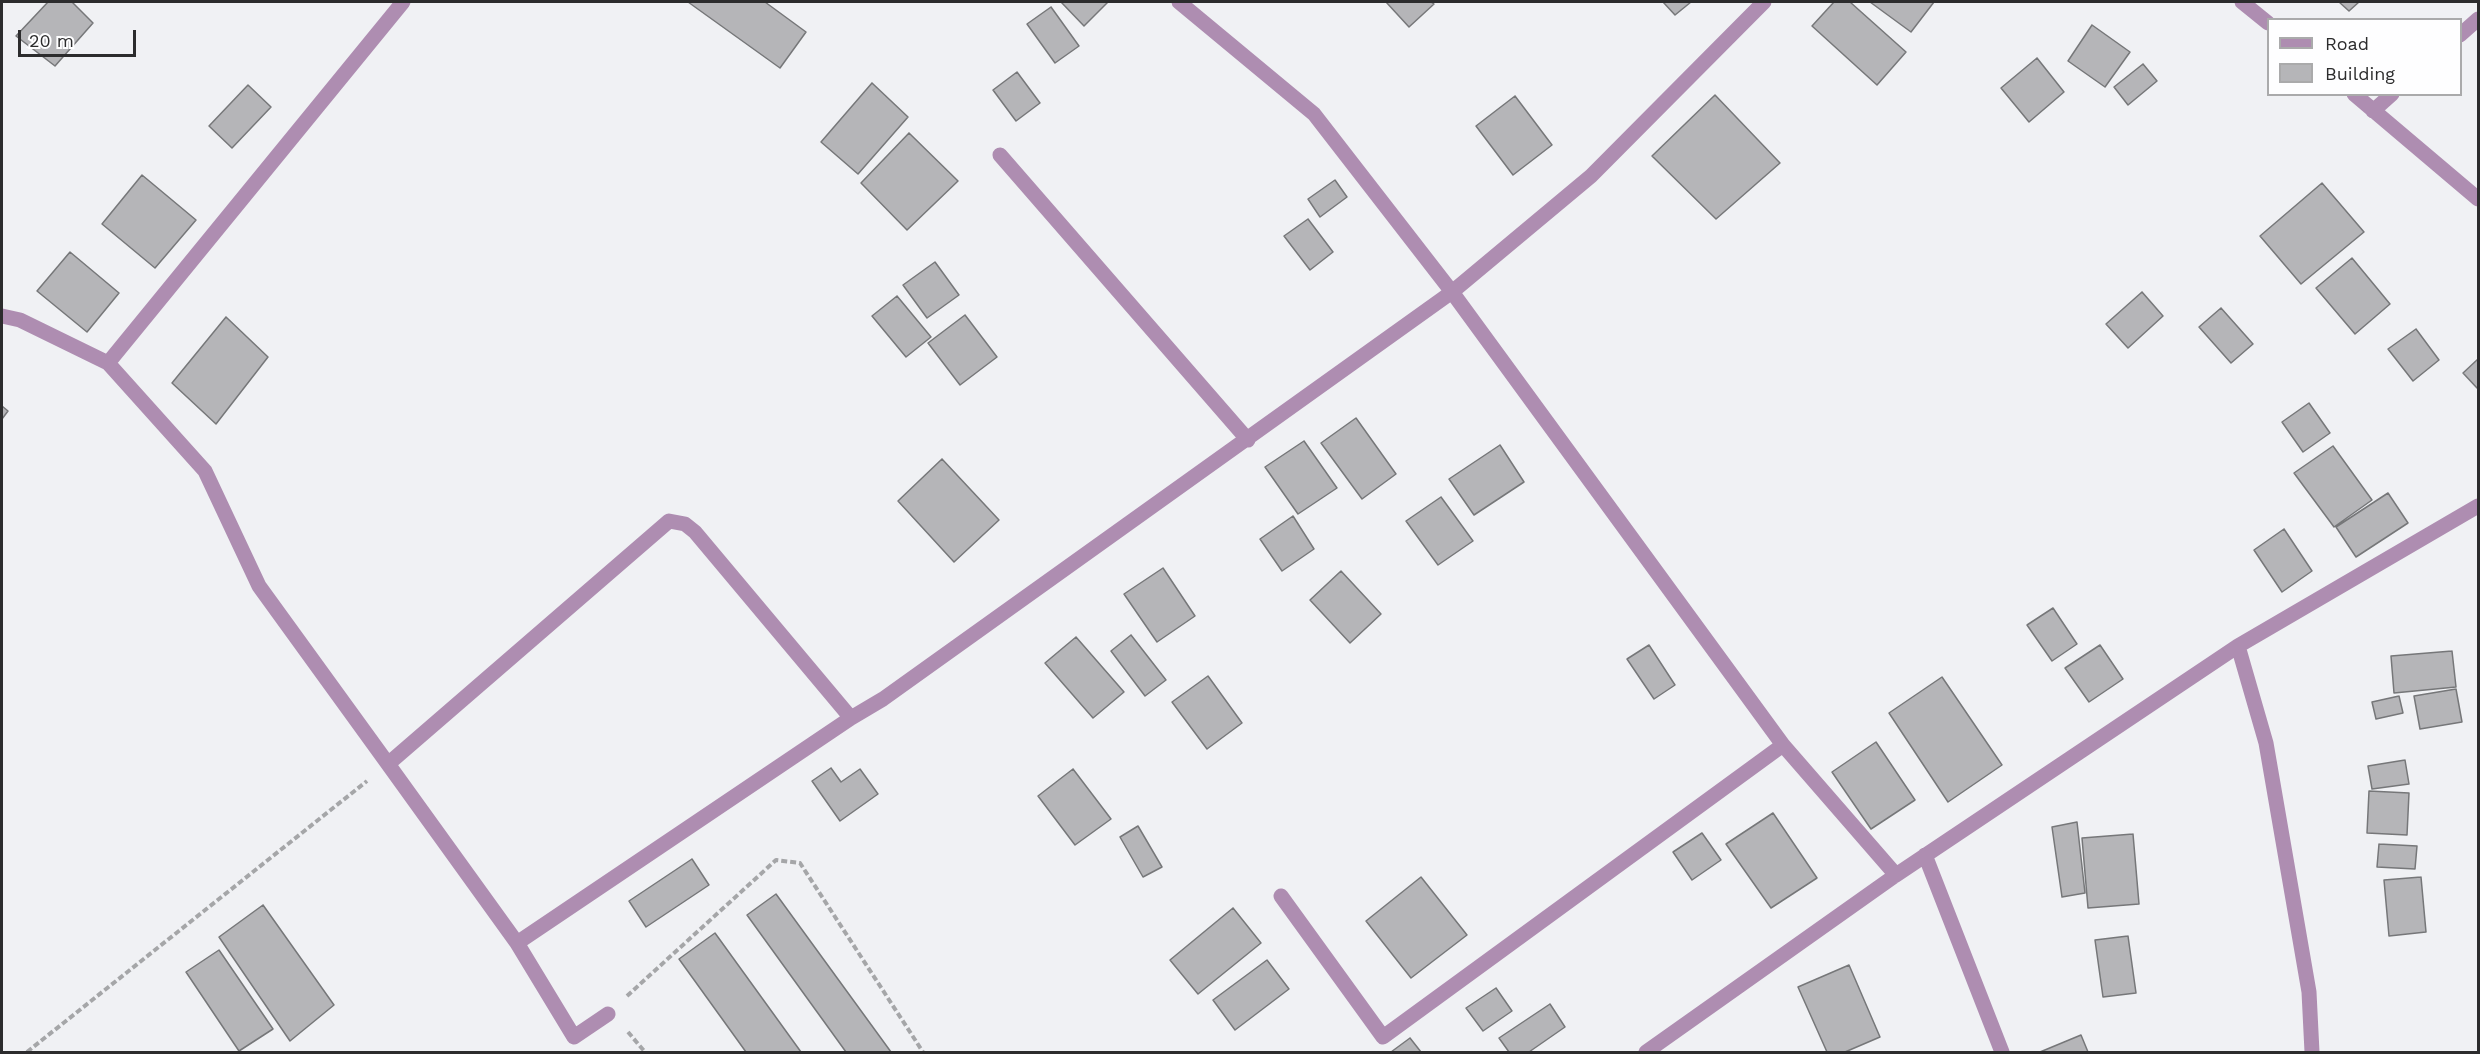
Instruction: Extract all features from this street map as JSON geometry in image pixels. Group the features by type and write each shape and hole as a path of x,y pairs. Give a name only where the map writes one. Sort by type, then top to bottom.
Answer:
{"street":[{"path":"108,363 403,2"},
{"path":"1179,2 1314,114 1452,292 1783,745 1896,875"},
{"path":"517,943 851,718 883,699 1452,292 1591,176 1764,2"},
{"path":"2242,2 2267,22"},
{"path":"2462,33 2478,19"},
{"path":"2356,96 2478,199"},
{"path":"2373,111 2390,96"},
{"path":"1000,155 1248,440"},
{"path":"2,316 20,320 108,363 205,471 259,586 517,943 574,1037 608,1014"},
{"path":"1646,1053 1925,855 2238,646 2478,506"},
{"path":"388,764 669,521 685,524 695,532 851,718"},
{"path":"2238,646 2266,743 2309,992 2312,1053"},
{"path":"1281,896 1383,1037 1783,745"},
{"path":"1925,855 2002,1053"}],"path":[{"path":"27,1053 388,764"},
{"path":"645,1053 635,1038 608,1014 776,860 800,863 923,1053"}],"building":[{"path":"48,2 72,2 93,23 55,66 16,36"},
{"path":"688,2 765,2 806,32 780,68"},
{"path":"1061,2 1108,2 1084,26"},
{"path":"1386,2 1431,2 1434,4 1409,27"},
{"path":"1663,2 1691,2 1675,15"},
{"path":"1834,2 1850,2 1906,52 1877,85 1812,26"},
{"path":"1870,2 1934,2 1911,32"},
{"path":"2339,2 2359,2 2349,11"},
{"path":"1051,7 1079,46 1055,63 1027,24"},
{"path":"2092,25 2130,52 2105,87 2068,61"},
{"path":"2037,58 2064,92 2029,122 2001,88"},
{"path":"2143,64 2157,81 2128,105 2114,87"},
{"path":"1017,72 1040,103 1016,121 993,90"},
{"path":"872,83 908,117 858,174 821,142"},
{"path":"248,85 271,107 232,148 209,126"},
{"path":"1715,95 1780,163 1716,219 1652,156"},
{"path":"1515,96 1552,145 1513,175 1476,126"},
{"path":"909,133 958,181 907,230 861,183"},
{"path":"142,175 196,220 155,268 102,224"},
{"path":"1335,180 1347,197 1320,217 1308,199"},
{"path":"2322,183 2364,232 2301,284 2260,236"},
{"path":"1308,219 1333,252 1310,270 1284,236"},
{"path":"70,252 119,293 87,332 37,291"},
{"path":"2352,258 2390,304 2355,334 2316,288"},
{"path":"935,262 959,295 927,318 903,285"},
{"path":"2142,292 2163,316 2128,348 2106,324"},
{"path":"897,296 931,337 906,357 872,316"},
{"path":"2221,308 2253,344 2231,363 2199,327"},
{"path":"965,315 997,357 960,385 928,343"},
{"path":"226,317 268,357 216,424 172,383"},
{"path":"2416,329 2439,360 2413,381 2388,349"},
{"path":"2478,359 2478,387 2477,388 2463,373"},
{"path":"2309,403 2330,433 2303,452 2282,422"},
{"path":"2,406 8,411 2,419"},
{"path":"1356,418 1396,474 1362,499 1321,443"},
{"path":"1304,441 1337,488 1298,514 1265,467"},
{"path":"1500,445 1524,482 1474,515 1449,479"},
{"path":"2333,446 2372,500 2334,527 2294,473"},
{"path":"942,459 999,520 954,562 898,501"},
{"path":"2388,493 2408,523 2356,557 2336,527"},
{"path":"1441,497 1473,541 1438,565 1406,521"},
{"path":"1293,516 1314,549 1282,571 1260,539"},
{"path":"2284,529 2312,571 2282,592 2254,550"},
{"path":"1163,568 1195,616 1157,642 1124,594"},
{"path":"1341,571 1381,614 1350,643 1310,600"},
{"path":"2053,608 2077,644 2052,661 2027,625"},
{"path":"1131,635 1166,680 1145,696 1111,651"},
{"path":"1076,637 1124,692 1093,718 1045,663"},
{"path":"1649,645 1675,685 1654,699 1627,659"},
{"path":"2100,645 2123,679 2089,702 2065,668"},
{"path":"2452,651 2456,687 2394,693 2391,656"},
{"path":"1208,676 1242,723 1207,749 1172,702"},
{"path":"1942,677 2002,765 1948,802 1889,713"},
{"path":"2456,689 2462,722 2420,729 2414,696"},
{"path":"2399,696 2403,713 2376,719 2372,702"},
{"path":"1876,742 1915,800 1871,829 1832,772"},
{"path":"2405,760 2409,784 2372,789 2368,766"},
{"path":"831,768 841,782 860,769 878,794 840,821 812,781"},
{"path":"1073,769 1111,819 1075,845 1038,796"},
{"path":"2369,791 2409,793 2407,835 2367,833"},
{"path":"1773,813 1817,878 1771,908 1726,844"},
{"path":"2077,822 2085,893 2062,897 2052,827"},
{"path":"1138,826 1162,867 1143,877 1120,837"},
{"path":"1702,833 1721,860 1692,880 1673,852"},
{"path":"2133,834 2139,904 2088,908 2082,838"},
{"path":"2379,844 2417,846 2415,869 2377,867"},
{"path":"692,859 709,885 646,927 629,901"},
{"path":"1421,877 1467,935 1411,978 1366,921"},
{"path":"2421,877 2426,932 2389,936 2384,880"},
{"path":"776,894 891,1052 846,1052 747,915"},
{"path":"263,905 334,1005 290,1041 219,937"},
{"path":"1233,908 1261,943 1198,994 1170,960"},
{"path":"715,933 801,1052 746,1052 679,959"},
{"path":"2128,936 2136,993 2103,997 2095,940"},
{"path":"219,950 273,1029 239,1051 186,972"},
{"path":"1267,960 1289,989 1235,1030 1213,1000"},
{"path":"1849,965 1880,1037 1845,1052 1827,1052 1798,987"},
{"path":"1496,988 1512,1011 1483,1031 1466,1008"},
{"path":"1550,1004 1565,1027 1529,1052 1509,1052 1499,1038"},
{"path":"2081,1035 2088,1052 2040,1052"},
{"path":"1410,1038 1421,1052 1391,1052"}]}
